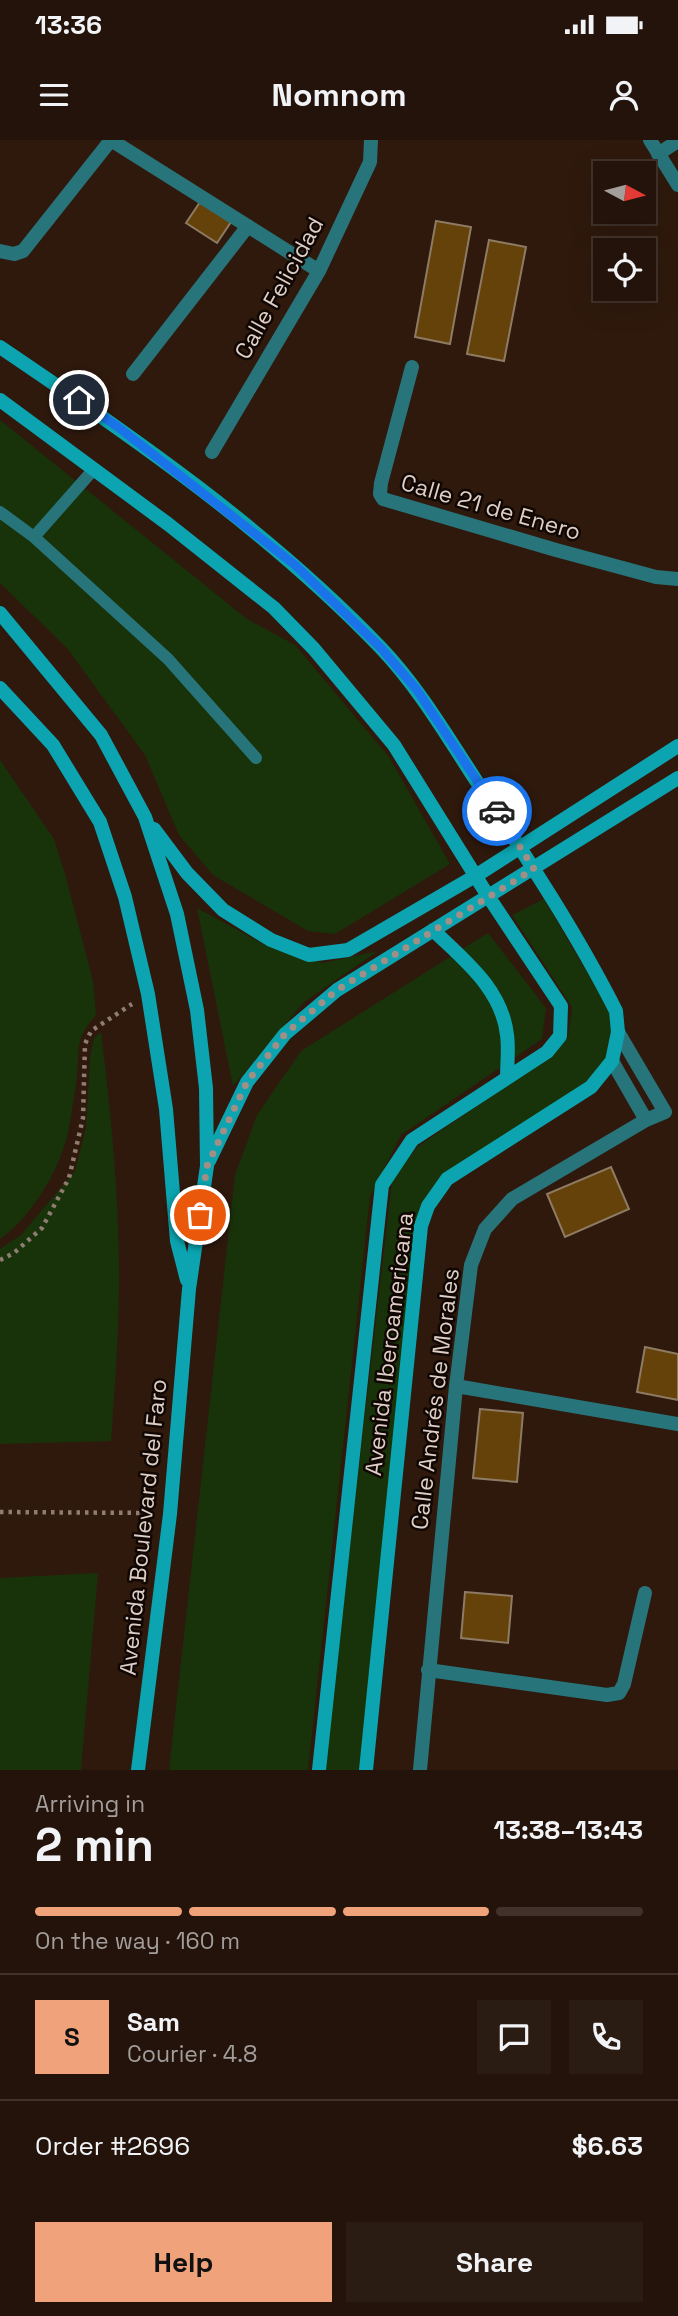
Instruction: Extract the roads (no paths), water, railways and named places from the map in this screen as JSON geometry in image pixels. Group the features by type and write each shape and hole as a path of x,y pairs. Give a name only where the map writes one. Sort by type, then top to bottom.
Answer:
{"street":[{"path":"0,251 15,254 23,251 111,140 319,271"},
{"name":"Calle Felicidad","path":"212,452 319,271 370,162 371,140"},
{"path":"650,140 678,185"},
{"path":"658,154 678,141"},
{"path":"134,374 248,226"},
{"name":"Avenida Iberoamericana","path":"0,347 118,427 295,565 381,648 417,690 520,847 616,1011 618,1032 612,1061 591,1087 447,1179 428,1206 421,1226 366,1770"},
{"name":"Calle 21 de Enero","path":"412,367 381,483 380,494 383,499 556,550 656,577 678,579"},
{"name":"Avenida Iberoamericana","path":"0,400 168,523 274,608 314,649 394,745 488,896 561,1006 560,1036 547,1052 412,1140 382,1185 319,1770"},
{"name":"Avenida Boulevard del Faro","path":"0,613 101,735 145,817 177,914 197,1010 206,1088 207,1166 189,1289 170,1514 138,1770"},
{"name":"Avenida Boulevard del Faro","path":"0,688 53,745 100,822 125,897 148,994 166,1109 177,1241 189,1289"},
{"path":"145,817 187,873 223,910 271,940 309,955 348,950 477,875 678,746"},
{"path":"207,1166 247,1082 285,1034 337,990 678,778"},
{"path":"433,930 480,976 494,995 504,1016 508,1037 507,1078"},
{"name":"Calle Andrés de Morales","path":"420,1770 456,1386 471,1265 485,1229 512,1199 666,1112 618,1032"},
{"path":"612,1061 646,1121"},
{"path":"456,1386 678,1424"},
{"path":"428,1670 607,1695 619,1693 624,1684 645,1593"}],"lane":[{"path":"34,537 94,469"},
{"path":"0,512 34,537 168,659 256,758"}]}
